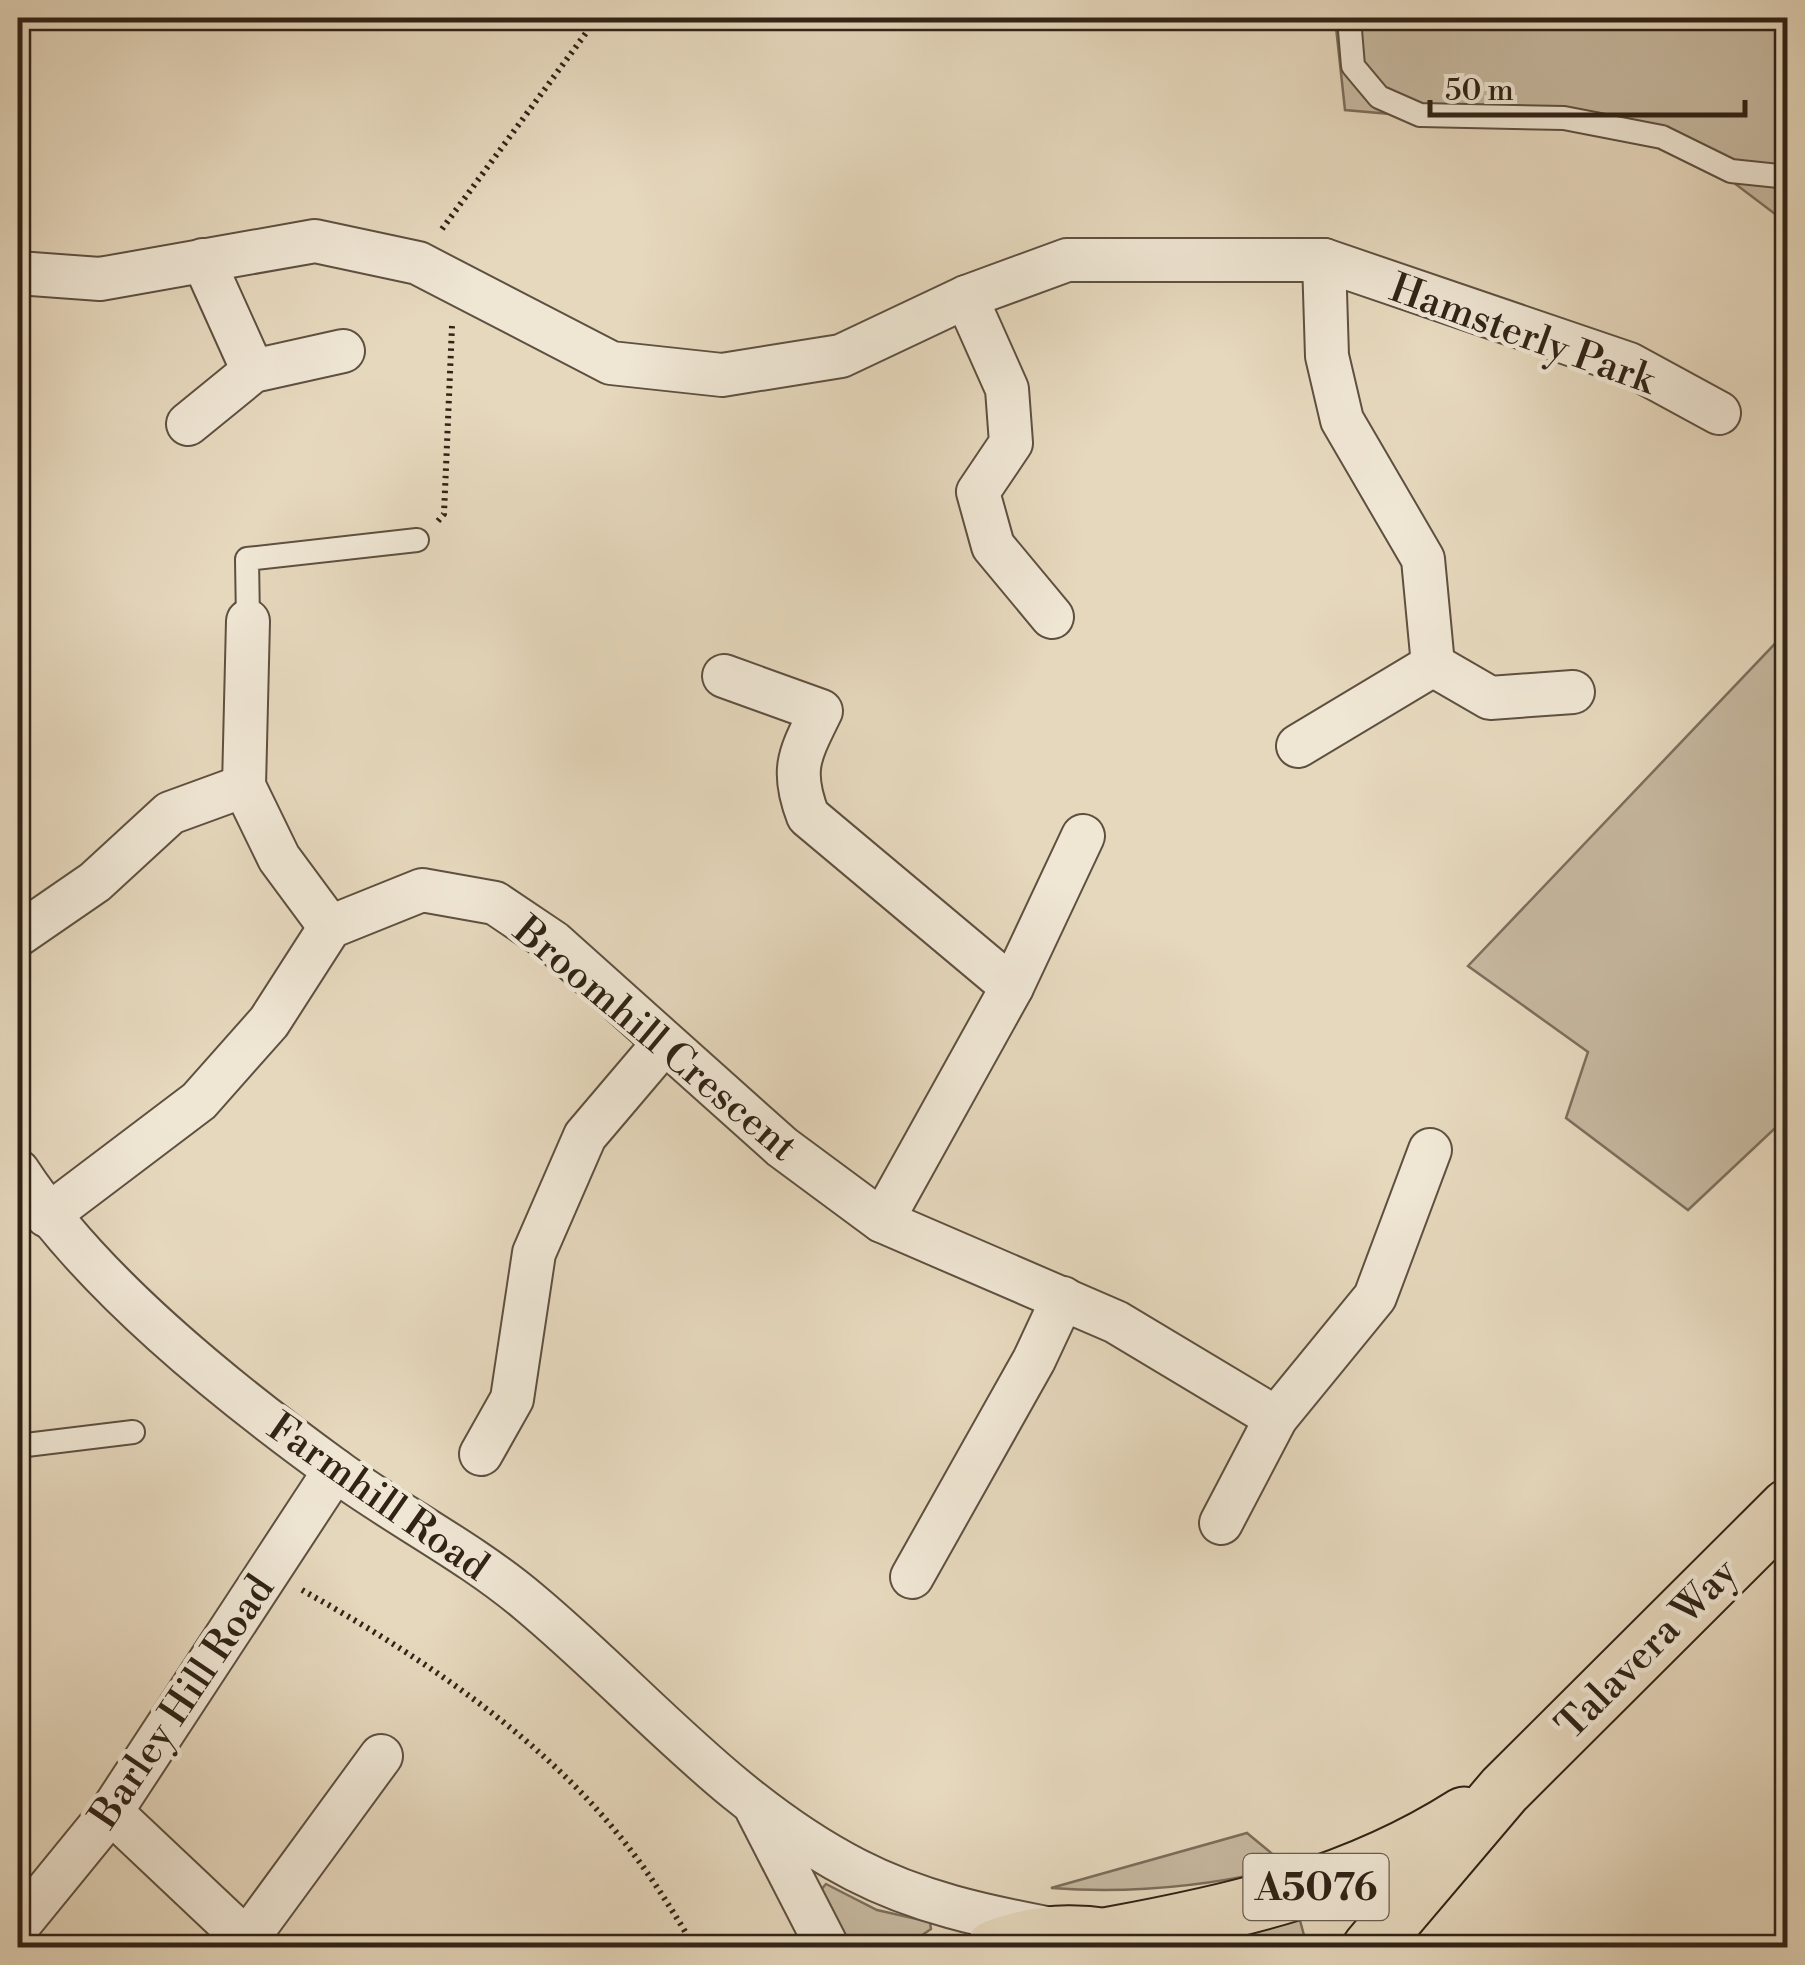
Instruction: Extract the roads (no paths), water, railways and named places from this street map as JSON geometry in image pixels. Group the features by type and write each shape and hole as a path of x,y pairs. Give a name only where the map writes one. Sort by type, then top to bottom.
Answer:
{"main road":[{"name":"Talavera Way","path":"1370,1948 1504,1790 1788,1507"},
{"name":"Talavera Way","path":"994,1948 1108,1938 1224,1914 1300,1893 1380,1863 1504,1790"}],"street":[{"name":"Hamsterly Park","path":"18,273 100,279 316,241 418,263 611,363 722,374 841,356 966,297 1067,260 1324,260 1629,364 1719,413"},
{"path":"203,260 253,371"},
{"name":"Hamsterly Park","path":"1324,260 1327,356 1342,420 1423,559 1433,666"},
{"path":"966,297 1007,389 1011,443 978,492 993,546 1052,616"},
{"path":"188,424 253,371 343,351"},
{"path":"47,1216 199,1101 270,1022 330,927 279,858 244,786 248,621"},
{"path":"1298,746 1433,666 1490,698 1572,692"},
{"path":"724,676 820,711 798,758 796,786 808,816 1012,988"},
{"path":"18,934 95,882 170,812 244,786"},
{"path":"882,1221 1012,988 1083,836"},
{"name":"Broomhill Crescent","path":"330,927 422,890 495,904 553,942 782,1147 882,1221 1116,1322 1276,1418"},
{"path":"481,1454 512,1399 534,1252 585,1136 664,1043"},
{"path":"1221,1523 1276,1418 1375,1297 1430,1150"},
{"name":"Farmhill Road","path":"18,1170 47,1216 180,1348 335,1470 526,1600 756,1808 854,1869 903,1891 964,1912 1108,1938"},
{"path":"912,1577 1034,1360 1064,1298"},
{"name":"Barley Hill Road","path":"18,1926 111,1812 335,1470"},
{"path":"111,1812 251,1943 381,1756"},
{"name":"Farmhill Road","path":"756,1808 828,1948"}],"lane":[{"path":"1349,18 1352,66 1379,97 1420,115 1564,118 1662,138 1731,171 1788,177"},
{"path":"248,621 247,559 417,540"},
{"path":"18,1446 133,1432"}]}
